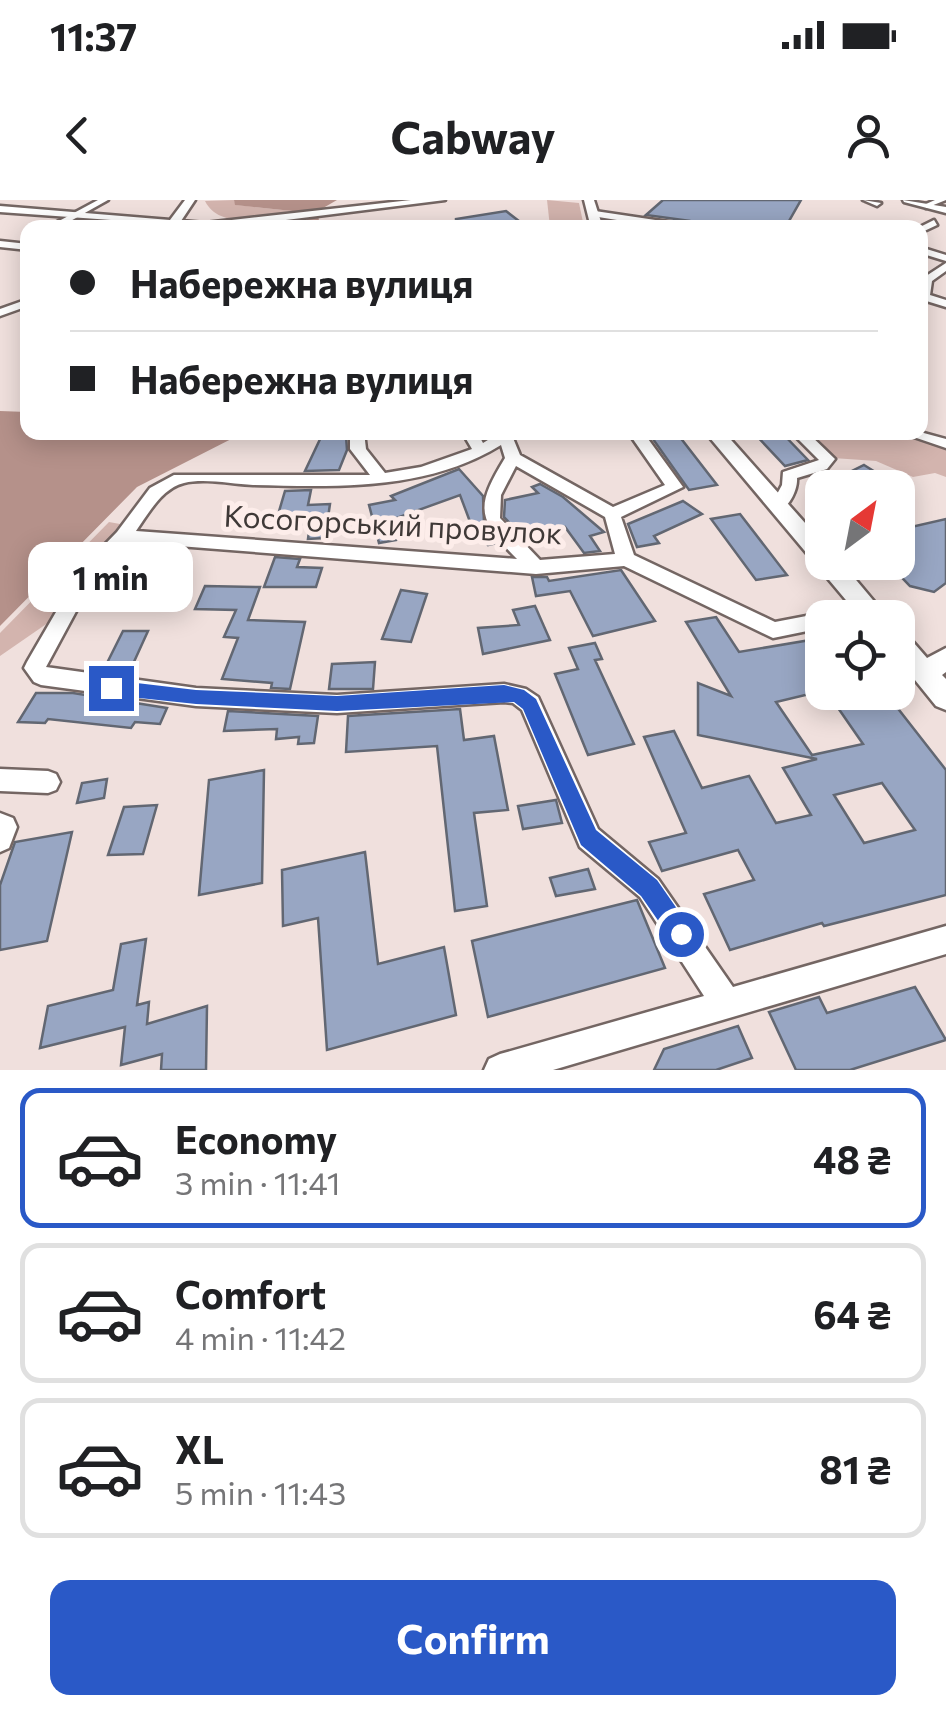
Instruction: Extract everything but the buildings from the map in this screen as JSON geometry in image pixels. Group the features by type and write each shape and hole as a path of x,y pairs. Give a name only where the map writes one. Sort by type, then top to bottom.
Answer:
{"main road":[{"path":"261,220 440,200"},
{"path":"908,200 929,206 941,219"},
{"path":"0,209 125,220 154,218 186,204"},
{"path":"721,440 805,536"},
{"path":"844,580 861,600"},
{"path":"935,666 946,698"}],"street":[{"path":"67,220 104,200"},
{"path":"929,206 942,200"},
{"path":"594,210 646,220"},
{"path":"357,440 358,449 381,479"},
{"path":"474,440 481,452"},
{"path":"501,440 481,452 424,471 381,479 330,482 180,478 156,492 87,574 34,668 41,676 196,697 337,704 518,695 530,704 589,838 649,888 726,1003"},
{"path":"510,440 513,458 491,492 488,511 492,522 536,567"},
{"path":"612,514 675,487 640,440"},
{"path":"779,505 790,485 789,475 822,466 827,459 807,440"},
{"path":"513,458 612,514 626,559 773,630 805,625"},
{"name":"Косогорський провулок","path":"122,536 536,567 626,559"},
{"path":"0,780 48,782"},
{"path":"0,825 4,828 0,839"},
{"path":"500,1070 946,940"}],"shaded area":[{"path":"234,200 236,205 303,212 235,220 213,211 205,201"},
{"path":"234,200 337,200 318,211 319,220 307,220 302,212 235,205"},
{"path":"547,200 579,203 583,220 549,220"},
{"path":"0,411 20,412 20,440 229,440 137,487 0,626"},
{"path":"812,440 916,440 946,448 946,477 935,473 915,477 915,470 897,470 876,461 833,458"},
{"path":"109,522 120,524 118,535 75,578 55,618 0,656 0,633"}],"route":[{"path":"111,688 337,704 518,695 530,704 589,838 649,888 681,934"}]}
